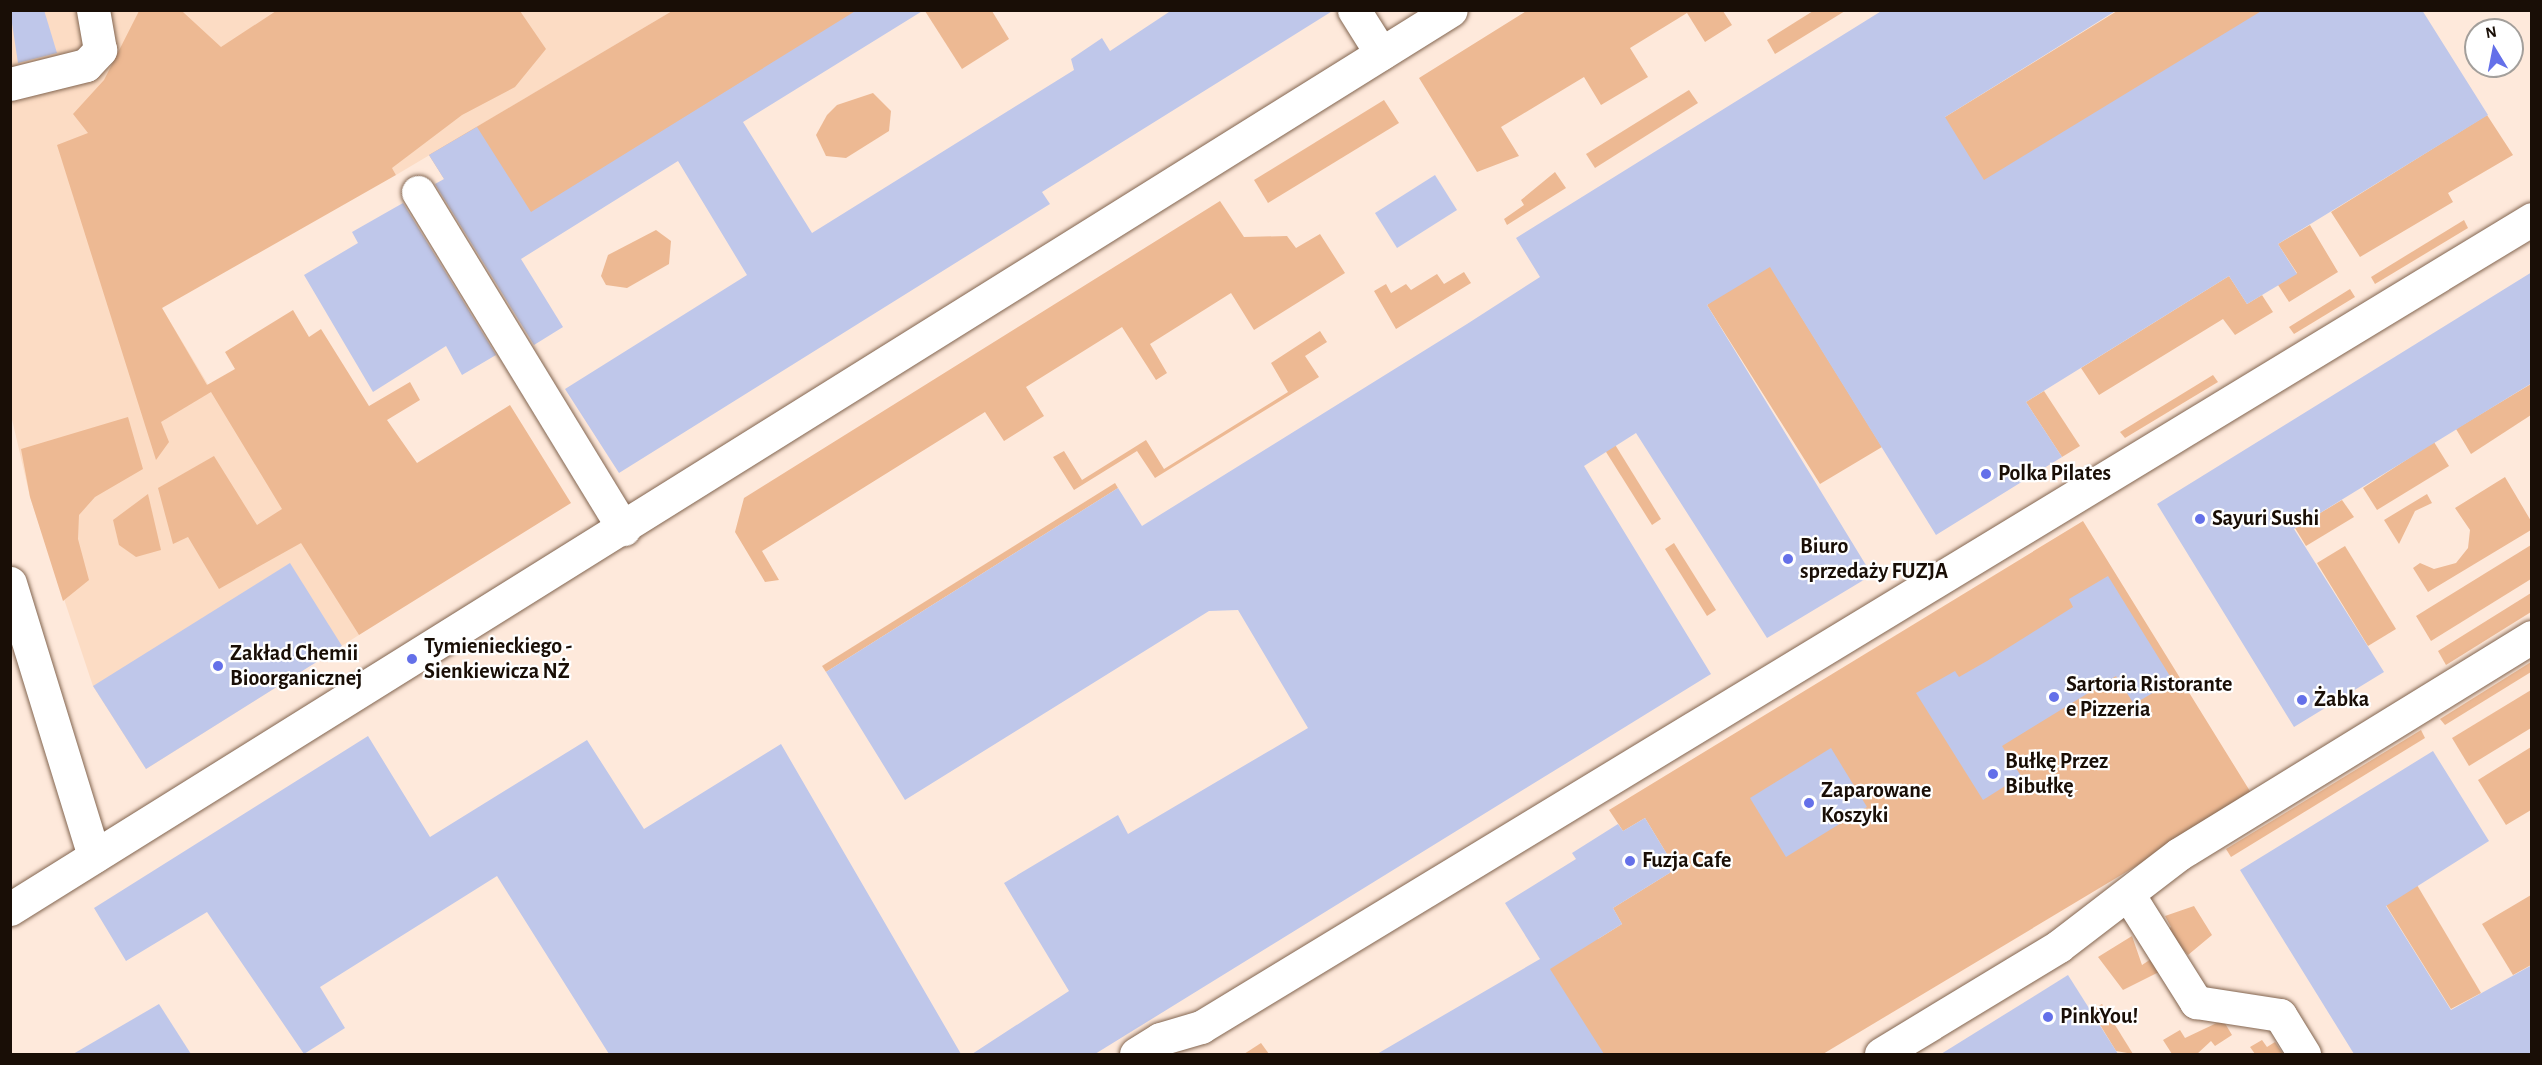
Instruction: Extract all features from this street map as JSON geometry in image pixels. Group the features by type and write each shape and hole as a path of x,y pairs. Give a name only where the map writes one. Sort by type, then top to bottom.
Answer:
{"street":[{"path":"10,84 86,65 100,50 93,10"},
{"path":"1354,10 1381,53"},
{"path":"10,909 624,529 1451,10"},
{"path":"418,192 624,529"},
{"path":"1136,1054 1160,1040 1201,1027 2532,219"},
{"path":"10,583 94,856"},
{"path":"1881,1054 2059,946 2179,854 2532,637"},
{"path":"2128,894 2196,1002 2280,1015 2304,1054"}],"shaded area":[{"path":"1528,10 1723,11 1732,25 1705,42 1687,13 1630,48 1648,77 1601,105 1584,77 1501,127 1519,156 1477,172 1419,78"},
{"path":"10,11 672,11 396,175 307,21 162,308 359,635 146,769 93,686 30,497 11,415"},
{"path":"139,11 183,12 221,47 276,11 520,11 546,49 515,87 462,115 392,168 396,175 162,308 207,385 235,369 225,352 293,310 309,337 321,329 369,406 410,382 420,400 387,420 417,463 510,405 571,503 359,635 301,543 219,589 188,537 173,544 158,488 214,456 257,525 282,509 211,392 161,422 169,442 156,460 57,145 88,133 73,114 104,80"},
{"path":"672,11 857,11 484,242 429,155"},
{"path":"925,11 992,11 1009,39 962,69"},
{"path":"1813,11 1845,11 1775,54 1767,40"},
{"path":"2117,11 2263,11 1791,300 1882,447 1820,484 1707,305 1945,117"},
{"path":"1689,90 1698,103 1595,168 1586,154"},
{"path":"873,93 891,111 889,131 846,158 826,156 816,135 827,115 837,105"},
{"path":"1384,100 1399,123 1268,203 1254,180"},
{"path":"2487,115 2513,155 2448,193 2453,202 2360,257 2331,212"},
{"path":"1555,172 1566,188 1507,225 1504,219 1524,205 1521,200"},
{"path":"1220,201 1244,237 1287,236 1296,248 1320,234 1345,273 1254,330 1231,293 1150,344 1167,373 1156,380 1122,327 1026,387 1044,416 1004,441 985,412 762,551 779,580 765,582 735,532 744,498"},
{"path":"2464,220 2468,228 2375,284 2371,277"},
{"path":"2310,225 2338,272 2289,302 2278,285 2297,273 2278,244"},
{"path":"656,230 671,241 669,264 627,288 606,285 601,276 608,255"},
{"path":"1464,272 1471,283 1396,329 1374,291 1386,284 1391,293 1406,284 1411,290 1437,274 1444,284"},
{"path":"2229,276 2247,304 2262,295 2273,312 2235,335 2223,319 2099,395 2081,368"},
{"path":"2350,289 2355,297 2294,334 2289,327"},
{"path":"1320,331 1327,342 1305,356 1319,377 1155,478 1137,451 1074,490 1053,457 1064,451 1082,480 1146,440 1164,469 1288,392 1271,363"},
{"path":"2213,375 2218,382 2125,438 2120,432"},
{"path":"2531,384 2531,415 2471,454 2456,429"},
{"path":"2044,391 2080,446 2062,457 2026,402"},
{"path":"128,417 143,469 95,497 79,515 78,539 89,580 63,601 30,497 21,449"},
{"path":"1606,430 1661,519 1652,525 1596,436"},
{"path":"2434,442 2449,466 2377,510 2363,488"},
{"path":"2505,477 2531,521 2531,530 2428,592 2413,568 2420,563 2434,569 2456,563 2468,548 2470,530 2455,508"},
{"path":"1115,483 1118,488 826,672 822,666"},
{"path":"148,494 161,550 136,557 119,545 113,520"},
{"path":"2427,494 2432,503 2415,511 2399,544 2384,520"},
{"path":"2342,500 2354,517 2306,546 2295,528"},
{"path":"2083,521 2253,796 1823,1054 1603,1054 1538,955 1588,924 1598,939 1622,924 1613,908 1676,869 1645,818 1623,831 1609,810"},
{"path":"1674,543 1716,610 1707,616 1665,549"},
{"path":"2531,545 2531,579 2431,641 2416,616"},
{"path":"2345,546 2396,629 2368,646 2317,563"},
{"path":"2531,593 2531,612 2446,665 2438,651"},
{"path":"2531,662 2531,672 2445,725 2440,719"},
{"path":"2531,690 2531,728 2469,766 2452,738"},
{"path":"2421,730 2425,738 2231,857 2226,849"},
{"path":"2531,747 2531,810 2506,825 2478,780"},
{"path":"2417,885 2481,993 2451,1009 2386,905"},
{"path":"2531,895 2531,965 2513,975 2482,924"},
{"path":"2194,906 2212,935 2188,955 2166,930 2171,927 2165,916"},
{"path":"2132,936 2142,965 2151,959 2159,972 2123,990 2098,957"},
{"path":"2102,1004 2133,1054 2116,1051 2091,1010"},
{"path":"2223,1020 2232,1035 2215,1046 2211,1041 2197,1054 2172,1054 2163,1040 2180,1030 2185,1038"},
{"path":"2262,1040 2267,1047 2275,1042 2283,1054 2255,1054 2250,1047"},
{"path":"1261,1043 1269,1054 1244,1054"}],"building":[{"path":"10,10 44,10 57,53 18,63"},
{"path":"857,10 924,10 743,122 812,233 1074,70 1071,59 1102,38 1110,51 1172,10 1334,10 1042,192 1050,204 619,473 565,389 747,275 678,161 521,259 563,327 534,345 435,184 444,179 429,155 477,127 531,212"},
{"path":"1883,10 2117,10 1945,117 1984,180 2263,10 2422,10 2488,115 2278,244 2297,274 2247,304 2229,276 2026,402 2062,457 1936,535 1770,267 1707,305 1872,575 1767,638 1636,433 1584,466 1711,674 1095,1054 972,1054 1069,991 1004,883 1118,815 1128,834 1308,728 1238,610 1209,611 905,800 826,672 1118,488 1142,526 1467,324 1540,277 1516,238"},
{"path":"1435,175 1457,210 1397,248 1375,213"},
{"path":"403,203 496,355 462,375 446,346 373,392 304,275 358,243 352,232"},
{"path":"2532,272 2532,383 2294,529 2384,672 2294,727 2157,504"},
{"name":"Zakład Chemii Bioorganicznej","path":"290,563 342,646 146,769 93,686"},
{"path":"2108,576 2173,681 2134,704 2116,676 2002,746 2021,776 1983,800 1916,693 1955,671 1959,677 1987,661 2073,607 2069,599"},
{"path":"368,736 430,837 587,740 644,829 781,744 961,1054 609,1054 497,876 320,987 345,1028 304,1054 207,912 126,961 94,908"},
{"path":"1831,748 1867,807 1786,857 1750,798"},
{"path":"2433,751 2489,841 2386,906 2451,1010 2532,965 2532,1054 2354,1054 2240,870"},
{"path":"1645,818 1676,869 1613,908 1622,924 1550,969 1604,1054 1377,1054 1540,959 1505,903 1576,859 1572,853 1618,824 1623,831"},
{"path":"2068,975 2118,1054 1941,1054"},
{"path":"159,1004 191,1054 73,1054"}],"place":[{"name":"Polka Pilates","path":"1986,474"},
{"name":"Sayuri Sushi","path":"2200,519"},
{"name":"Biuro sprzedaży FUZJA","path":"1788,559"},
{"name":"Tymienieckiego - Sienkiewicza NŻ","path":"412,659"},
{"name":"Zakład Chemii Bioorganicznej","path":"218,666"},
{"name":"Sartoria Ristorante e Pizzeria","path":"2054,697"},
{"name":"Żabka","path":"2302,700"},
{"name":"Bułkę Przez Bibułkę","path":"1993,774"},
{"name":"Zaparowane Koszyki","path":"1809,803"},
{"name":"Fuzja Cafe","path":"1630,861"},
{"name":"PinkYou!","path":"2048,1017"}]}
